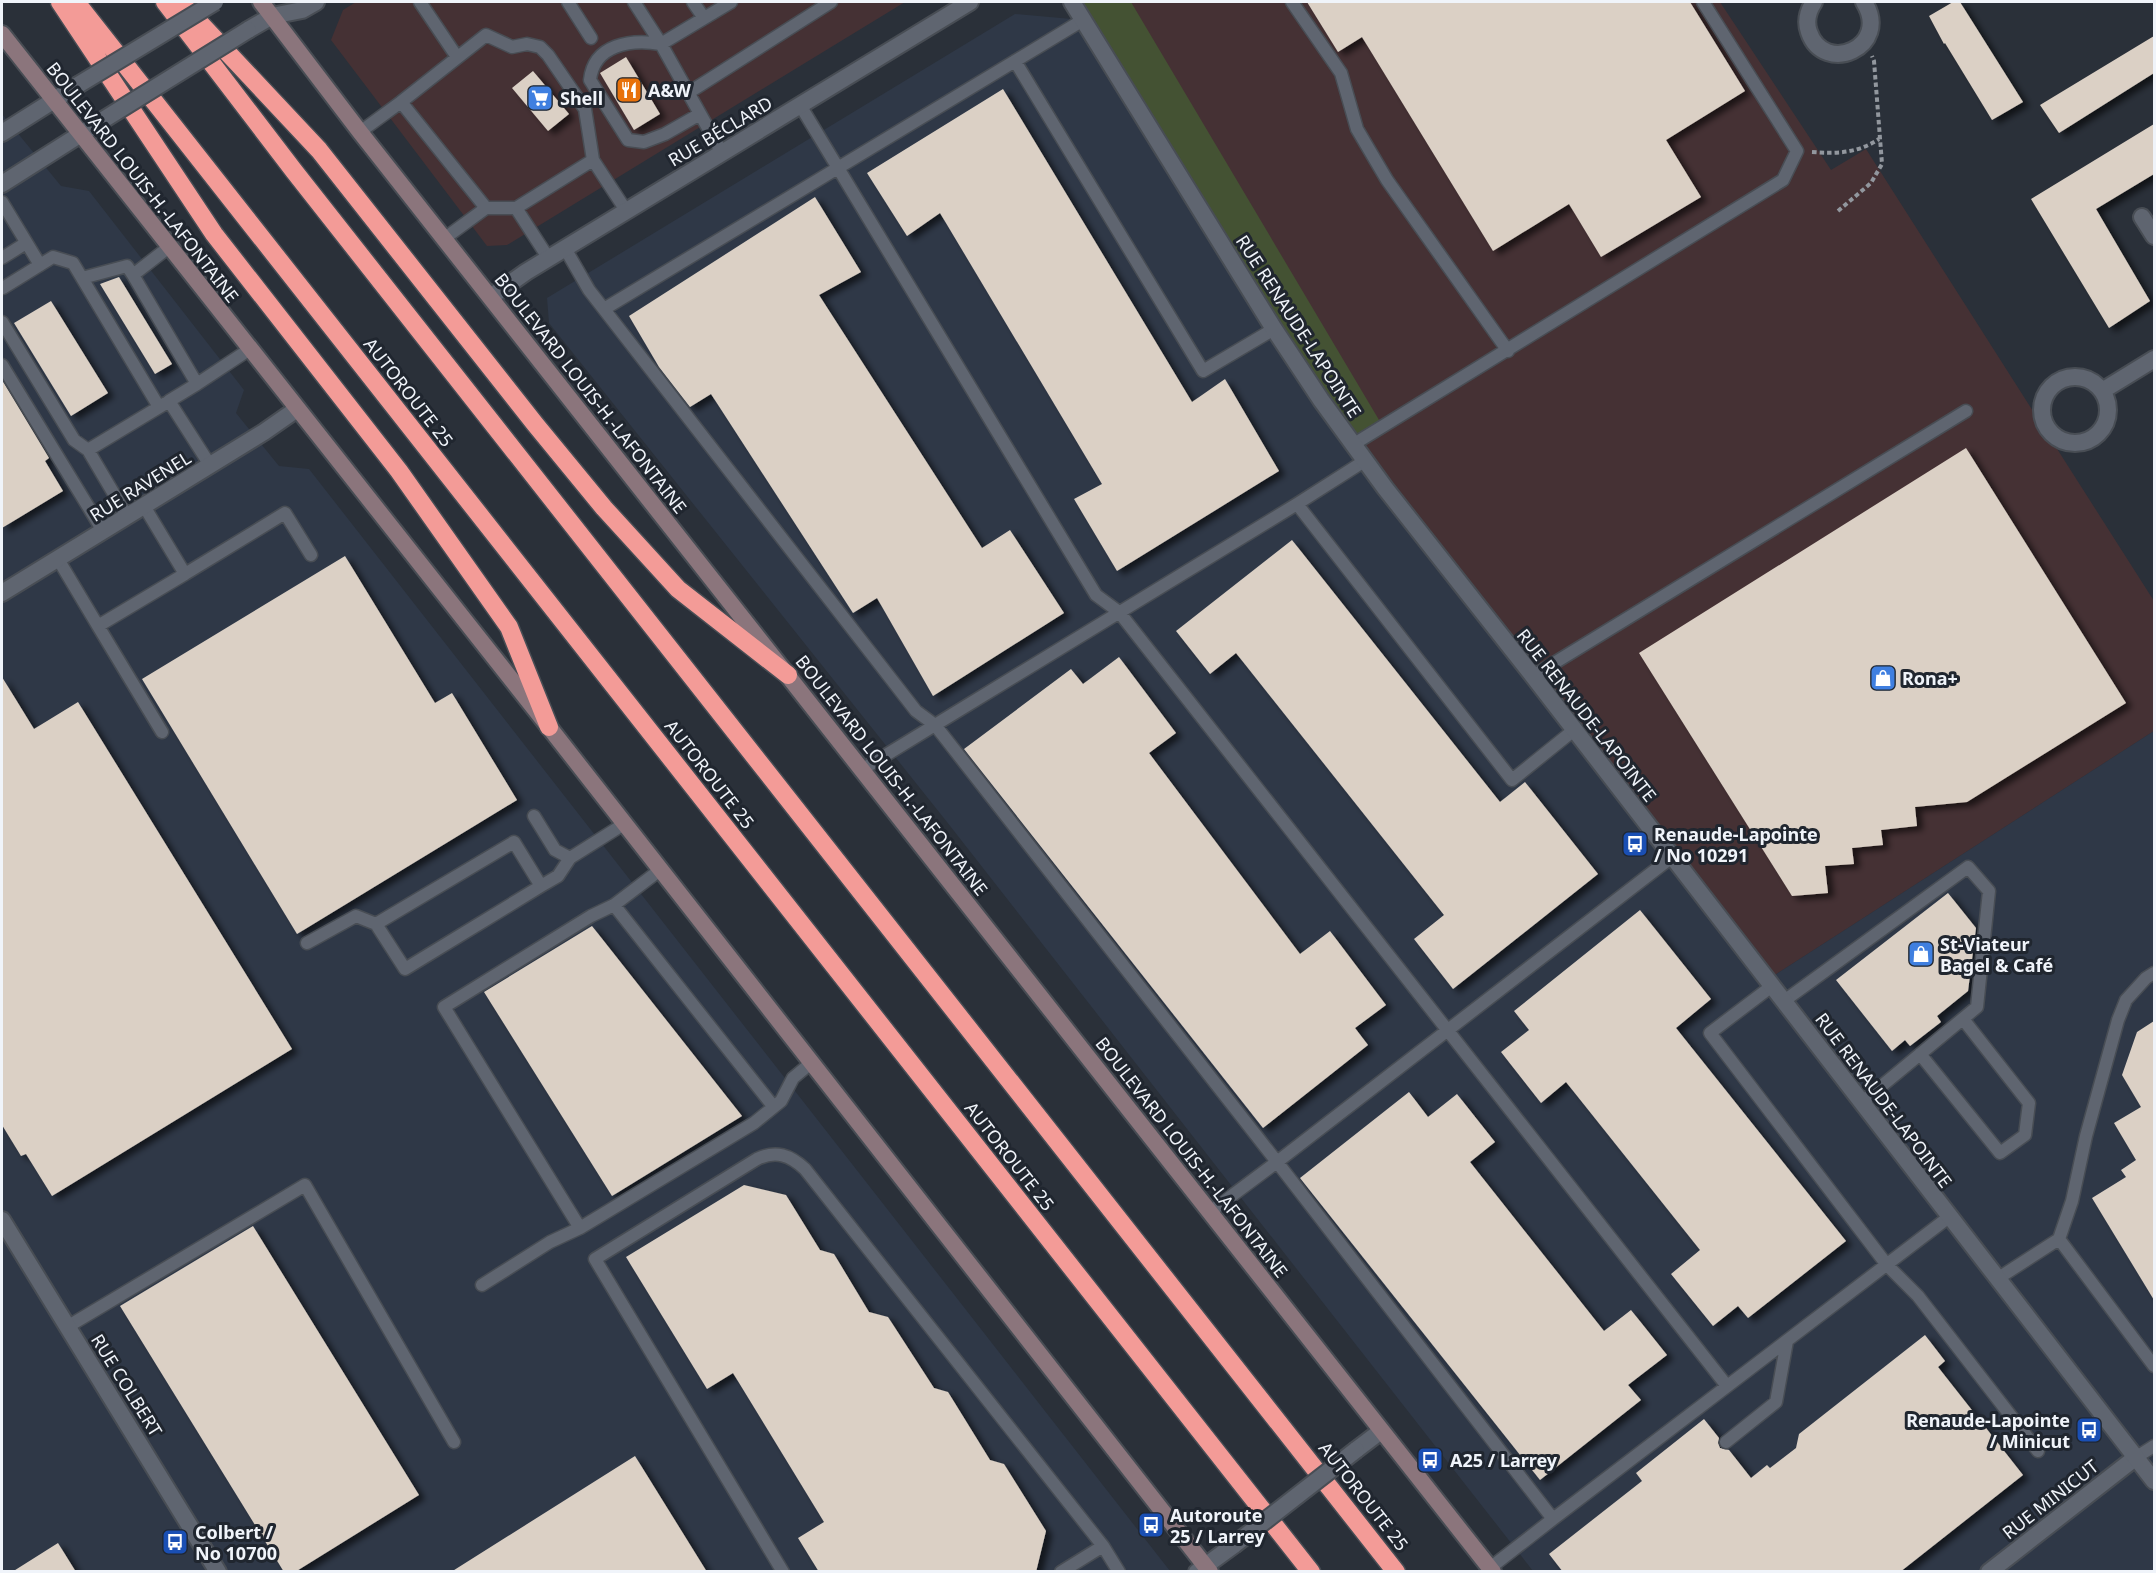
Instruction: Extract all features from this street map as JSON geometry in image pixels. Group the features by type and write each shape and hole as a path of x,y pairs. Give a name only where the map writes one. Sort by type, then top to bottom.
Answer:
{"highway":[{"path":"60,2 214,234 405,479 503,618 509,627 549,728"},
{"name":"AUTOROUTE 25","path":"76,2 1311,1572"},
{"name":"AUTOROUTE 25","path":"165,2 294,171 1396,1572"},
{"path":"179,2 319,150 604,508 678,589 788,675"}],"main road":[{"name":"BOULEVARD LOUIS-H.-LAFONTAINE","path":"261,2 360,132 492,296 1491,1570"},
{"name":"BOULEVARD LOUIS-H.-LAFONTAINE","path":"2,34 549,728 1204,1570"}],"street":[{"path":"2,133 215,2"},
{"path":"2,184 272,16 302,10 316,2"},
{"name":"RUE BÉCLARD","path":"492,296 970,2"},
{"name":"RUE RENAUDE-LAPOINTE","path":"1072,2 1274,329 1385,488 1533,676 2154,1481"},
{"path":"1814,2 1809,8 1807,19 1812,40 1819,48 1839,54 1849,53 1865,41 1870,32 1871,22 1865,2"},
{"path":"2142,216 2154,236"},
{"path":"2102,391 2154,359"},
{"path":"2075,377 2086,378 2102,391 2108,401 2109,412 2100,433 2091,440 2069,443 2058,439 2050,431 2044,421 2042,411 2048,391 2056,384 2075,377"},
{"name":"RUE RAVENEL","path":"2,593 269,429 297,409"},
{"name":"RUE COLBERT","path":"2,1220 218,1572"},
{"path":"1204,1570 1381,1431"},
{"name":"RUE MINICUT","path":"1989,1572 2135,1458"}],"lane":[{"path":"420,2 457,57"},
{"path":"568,2 591,38"},
{"path":"634,2 661,44 722,153"},
{"path":"693,2 704,18"},
{"path":"700,114 644,142 628,141 590,80 591,69 600,55 609,50 643,41 661,44 731,2"},
{"path":"688,93 831,2"},
{"path":"1292,2 1341,73 1357,129 1387,180 1508,351"},
{"path":"1354,444 1784,180 1797,151 1703,2"},
{"path":"604,309 1083,20"},
{"path":"360,132 486,35 512,47 527,44 540,47 585,109 594,160 627,212"},
{"path":"1015,61 1203,371 1274,329"},
{"path":"401,102 486,208"},
{"path":"800,105 1096,595 1119,612 1727,1386"},
{"path":"445,238 486,208 516,208 594,160"},
{"path":"2,202 40,265"},
{"path":"516,208 549,259"},
{"path":"2,258 26,243"},
{"path":"133,274 169,247"},
{"path":"566,250 604,309 916,711 934,725 1277,1162 1553,1519"},
{"path":"3,288 53,257 73,263 164,404 210,465"},
{"path":"82,278 128,266 197,384"},
{"path":"2,322 74,440 87,450 127,516"},
{"path":"87,450 250,350"},
{"path":"2,365 103,531"},
{"path":"1533,676 1966,411"},
{"path":"863,770 1366,460"},
{"path":"1297,504 1512,780 1574,730"},
{"path":"144,506 185,574"},
{"path":"98,626 285,513 311,555"},
{"path":"58,559 162,732"},
{"path":"534,816 555,850 570,858"},
{"path":"307,943 356,916 376,924 405,969 558,876 570,858 624,824"},
{"path":"376,924 514,842 541,886"},
{"path":"1210,1212 1672,857"},
{"path":"1784,1001 1968,867 1989,891 1977,1007 1861,1103"},
{"path":"580,1228 444,1007 591,916 614,905 660,870"},
{"path":"614,905 773,1106"},
{"path":"1997,1279 2059,1239 2072,1201 2086,1136 2118,1020 2126,1000 2145,978 2154,973"},
{"path":"1772,986 1710,1034 1887,1265 1918,1296 2038,1451"},
{"path":"1920,1054 2000,1153 2025,1135 2029,1103 1963,1019"},
{"path":"482,1285 550,1242 580,1228 754,1123 781,1101 795,1075 811,1063"},
{"path":"783,1572 595,1259 757,1159 773,1154 791,1158 805,1169 1103,1546 1119,1572"},
{"path":"67,1327 306,1185 454,1442"},
{"path":"1491,1570 1553,1519 1949,1217"},
{"path":"2059,1239 2154,1366"},
{"path":"1726,1442 1776,1402 1787,1341"},
{"path":"2135,1458 2154,1446"},
{"path":"1061,1572 1103,1546"}],"path":[{"path":"1838,211 1871,183 1882,164 1874,62 1865,41"},
{"path":"1797,151 1842,153 1862,148 1880,139"}],"shaded area":[{"path":"356,2 905,2 507,245 487,246 331,40 343,10"},
{"path":"1071,2 1720,2 1831,170 1866,149 2154,601 2154,731 1767,980 1385,488 1381,466 1366,460"},
{"path":"1015,14 1083,20 1354,444 1767,980 2154,731 2154,1571 1533,1571 947,822 549,323 547,298"},
{"path":"2,114 61,186 89,191 244,390 236,413 279,466 309,469 1170,1571 2,1571"}],"green space":[{"path":"1071,2 1131,2 1382,425 1354,444"}],"building":[{"path":"1307,2 1690,2 1745,91 1666,140 1701,197 1601,257 1569,204 1493,251 1362,37 1338,52"},
{"path":"1953,2 1960,2 2023,102 1992,120 1929,16"},
{"path":"2154,36 2154,73 2059,133 2040,105"},
{"path":"626,57 660,114 634,130 600,73"},
{"path":"533,71 569,114 548,131 512,88"},
{"path":"1003,89 1192,402 1225,379 1279,471 1117,571 1074,499 1102,484 940,213 907,236 867,173"},
{"path":"2154,124 2154,174 2096,209 2150,301 2109,328 2031,199"},
{"path":"815,197 861,272 819,295 982,548 1010,530 1064,613 933,696 877,598 853,613 711,394 690,407 659,367 629,316"},
{"path":"119,277 172,364 155,374 100,284"},
{"path":"51,301 108,393 71,416 14,323"},
{"path":"2,380 49,458 45,461 63,491 2,528"},
{"name":"Rona+","path":"1966,448 2126,703 1967,802 1915,807 1917,826 1881,830 1883,845 1852,848 1854,864 1825,866 1828,893 1792,896 1639,653"},
{"path":"1292,540 1500,802 1525,782 1598,874 1453,989 1414,939 1444,915 1236,653 1210,674 1176,631"},
{"path":"345,556 435,703 452,693 517,800 297,934 142,679"},
{"path":"1119,657 1176,733 1149,753 1300,954 1330,931 1386,1005 1355,1028 1368,1045 1263,1128 964,749 1071,669 1083,684"},
{"path":"2,677 34,729 78,702 292,1049 52,1196 26,1154 21,1156 2,1125"},
{"name":"St-Viateur Bagel & Café","path":"1948,893 1976,928 1968,991 1937,1016 1941,1022 1910,1046 1905,1040 1892,1051 1836,980"},
{"path":"1640,910 1711,999 1676,1028 1846,1241 1748,1318 1738,1306 1713,1326 1671,1274 1700,1250 1566,1082 1541,1103 1501,1052 1529,1030 1514,1011"},
{"path":"592,926 742,1116 612,1196 484,992"},
{"path":"2154,1021 2154,1300 2092,1198 2126,1177 2121,1170 2136,1160 2114,1123 2141,1107 2122,1075 2137,1032"},
{"path":"1409,1092 1428,1117 1457,1094 1495,1142 1470,1162 1604,1331 1631,1310 1667,1355 1628,1385 1641,1400 1540,1480 1300,1178"},
{"path":"744,1185 786,1195 820,1250 834,1254 869,1312 888,1317 934,1388 948,1392 990,1460 1004,1464 1046,1531 1036,1572 819,1572 798,1538 824,1522 733,1373 707,1389 626,1257"},
{"path":"253,1226 419,1495 295,1572 284,1572 120,1306"},
{"path":"1925,1335 1945,1361 1938,1367 2023,1475 1900,1572 1563,1572 1549,1554 1642,1481 1636,1473 1704,1419 1719,1438 1720,1448 1729,1450 1751,1478 1767,1465 1770,1468 1796,1448 1799,1434"},
{"path":"635,1456 707,1572 451,1572"},
{"path":"58,1543 76,1572 12,1572"}],"place":[{"name":"A&W","path":"629,90"},
{"name":"Shell","path":"540,98"},
{"name":"Rona+","path":"1883,678"},
{"name":"Renaude-Lapointe / No 10291","path":"1635,844"},
{"name":"St-Viateur Bagel & Café","path":"1921,954"},
{"name":"Renaude-Lapointe / Minicut","path":"2089,1430"},
{"name":"A25 / Larrey","path":"1430,1460"},
{"name":"Autoroute 25 / Larrey","path":"1151,1525"},
{"name":"Colbert / No 10700","path":"175,1542"}]}
